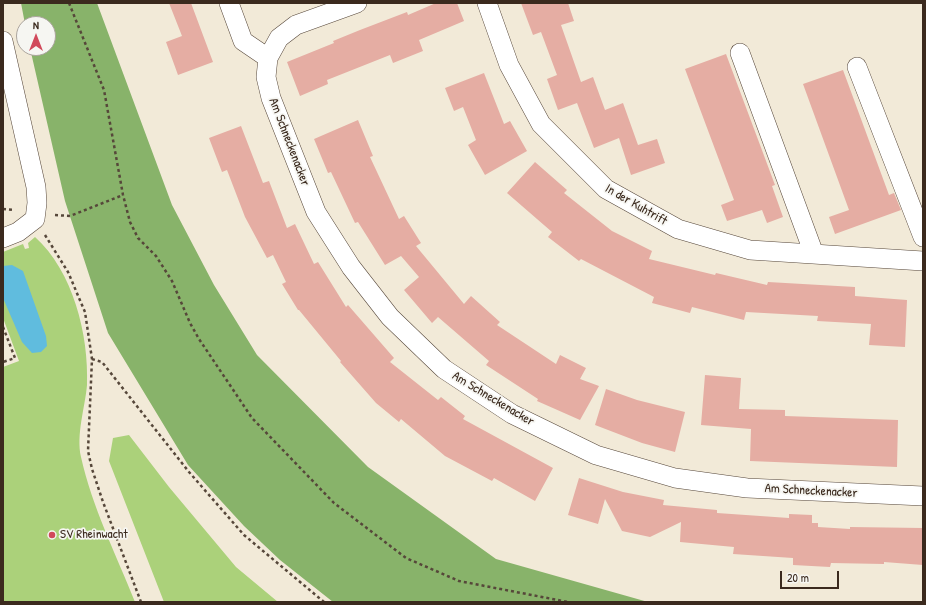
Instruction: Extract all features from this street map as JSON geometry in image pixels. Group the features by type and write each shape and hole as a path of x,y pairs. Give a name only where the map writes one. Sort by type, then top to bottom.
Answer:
{"street":[{"path":"229,3 243,41 268,58"},
{"name":"Am Schneckenacker","path":"357,3 296,26 280,38 268,58 266,77 271,98 316,212 352,267 390,317 444,369 512,414 596,455 675,478 747,488 923,496"},
{"name":"In der Kuhtrift","path":"487,3 509,65 541,124 606,189 678,229 750,250 923,260"},
{"path":"3,41 36,187 37,202 35,219 18,232 3,238"},
{"path":"740,53 814,254"},
{"path":"857,66 923,237"}],"path":[{"path":"69,3 104,90 122,195 130,222 138,238 156,256 172,281 199,340 252,418 334,503 406,558 459,581 568,602"},
{"path":"122,195 70,216 53,215 35,219 68,272 77,291 88,324 92,359 87,434 88,451 92,470 103,502 141,602"},
{"path":"3,327 15,358 3,362"},
{"path":"92,359 102,362 189,472 244,535 324,602"}],"green space":[{"path":"21,3 97,3 172,205 214,285 257,355 368,467 496,559 648,602 333,602 280,560 244,526 188,465 108,333 65,201 32,56 56,56 56,16 23,16"},
{"path":"35,237 48,251 59,267 69,286 76,305 85,346 87,366 87,385 81,421 81,457 91,494 135,602 3,602 3,367 19,361 3,318 3,252 23,244 25,249 29,248 28,243"},
{"path":"129,435 169,487 236,567 278,602 164,602 109,461 113,438"}],"water":[{"path":"12,265 23,271 46,336 47,346 41,352 32,353 22,342 3,298 3,266"}],"building":[{"path":"169,3 191,3 213,62 178,75 166,42 182,36"},
{"path":"436,3 457,3 464,21 419,40 423,51 393,63 390,55 327,80 328,84 300,96 287,62 334,43 333,41 360,30 407,12 408,15"},
{"path":"521,3 568,3 574,21 561,25 581,82 593,77 605,110 623,103 638,145 657,139 665,163 631,175 619,138 594,148 577,103 558,110 547,79 557,75 541,32 533,35"},
{"path":"726,54 775,185 772,186 783,217 767,223 762,210 727,221 721,205 734,200 685,69"},
{"path":"843,70 889,195 894,193 901,210 835,234 829,217 849,210 803,84"},
{"path":"484,73 504,124 510,121 527,151 485,175 468,145 476,140 463,107 454,111 445,88"},
{"path":"358,120 373,156 370,157 399,219 404,216 421,243 416,246 464,304 471,296 500,322 497,325 556,364 560,355 586,368 580,379 599,386 580,420 537,401 538,399 486,365 489,361 438,317 432,323 404,290 419,277 401,256 385,265 358,222 355,223 331,172 328,173 314,139"},
{"path":"241,126 263,183 269,181 287,228 295,224 314,264 318,262 346,307 348,305 394,358 390,362 438,400 441,397 465,416 463,419 553,468 535,501 494,478 492,481 445,456 401,419 399,422 376,403 340,362 341,361 298,310 282,284 286,282 273,255 267,258 245,217 227,170 222,172 209,138"},
{"path":"535,162 567,190 564,193 612,231 652,251 649,259 715,275 716,273 767,285 768,282 855,287 855,296 907,300 905,347 869,345 871,324 817,321 818,316 746,312 744,320 692,307 690,313 652,303 654,297 581,259 579,261 548,237 552,232 507,193"},
{"path":"705,375 741,378 739,409 785,410 785,416 898,420 897,467 750,461 751,429 701,425"},
{"path":"606,389 637,400 685,412 675,452 642,443 595,425"},
{"path":"579,478 623,492 664,500 663,505 717,510 717,513 789,518 789,514 812,515 812,523 818,523 818,527 850,529 850,527 923,528 923,565 884,562 884,564 831,563 830,567 793,565 793,558 733,554 734,547 680,542 681,522 650,537 622,531 605,499 598,524 568,515"}],"place":[{"name":"SV Rheinwacht","path":"52,535"}]}
